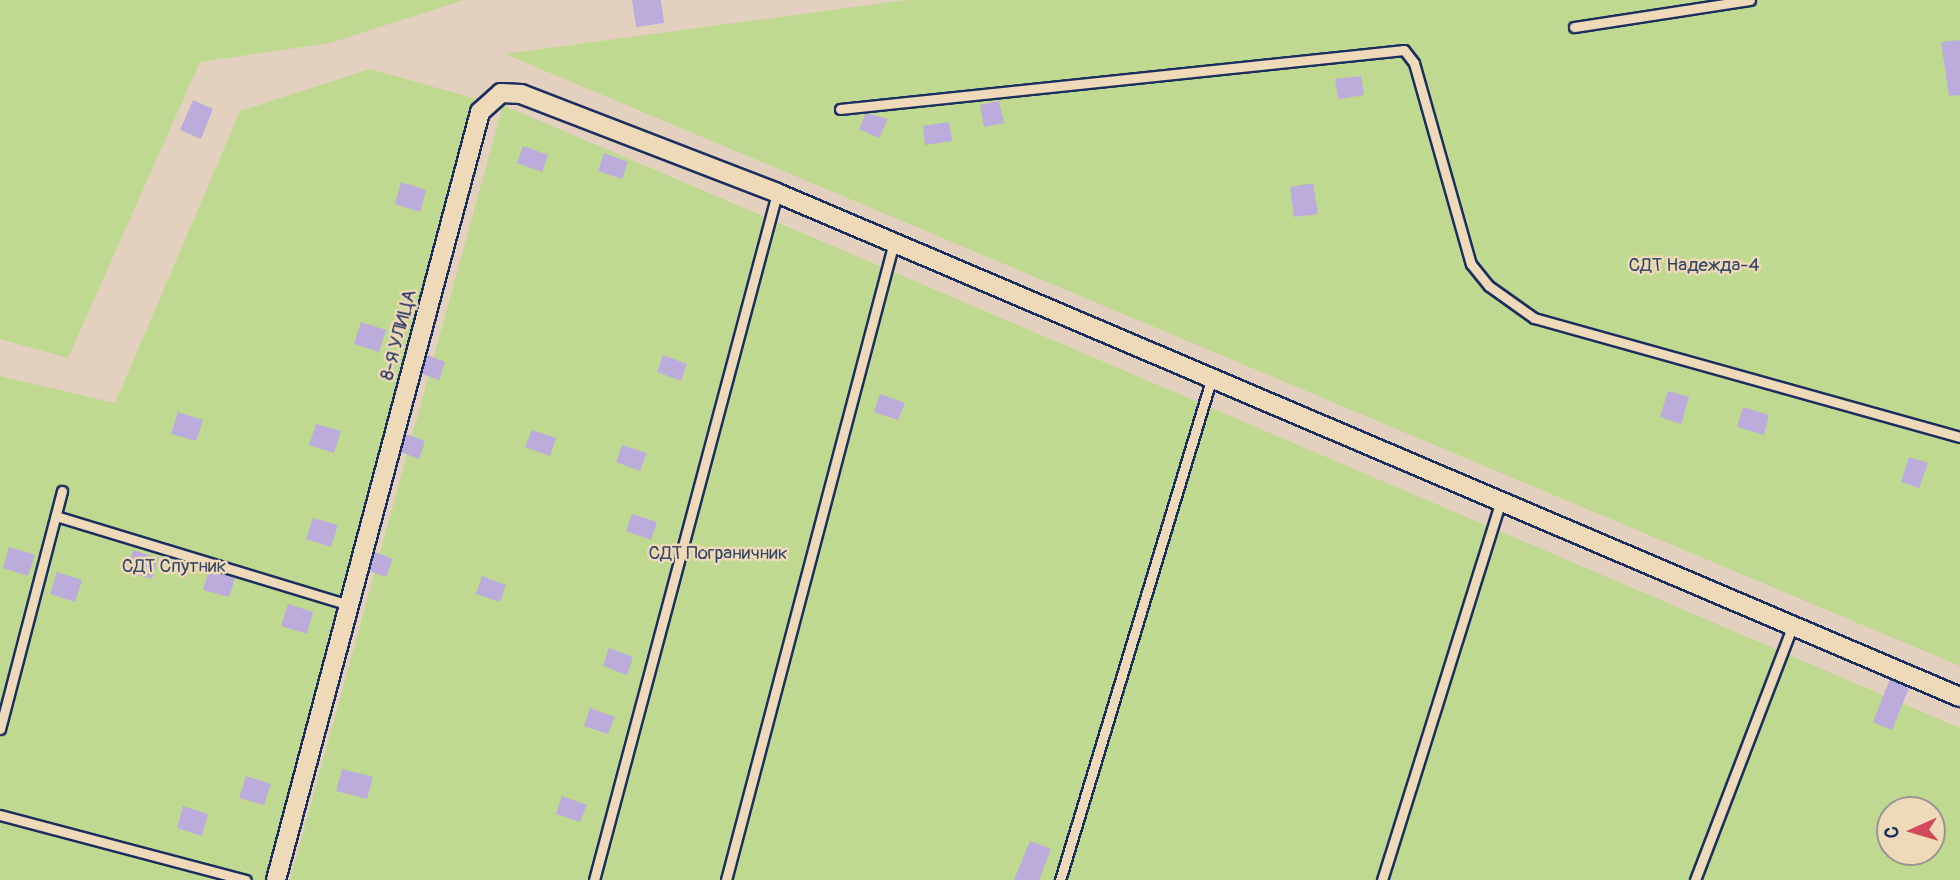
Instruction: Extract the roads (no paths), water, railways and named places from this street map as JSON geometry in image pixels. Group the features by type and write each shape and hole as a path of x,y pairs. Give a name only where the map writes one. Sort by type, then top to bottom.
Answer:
{"street":[{"name":"8-Я УЛИЦА","path":"276,880 480,112 500,93 522,94 777,193 1960,697"}],"lane":[{"path":"1573,27 1750,0"},
{"path":"840,109 1404,50 1414,63 1471,264 1489,286 1534,318 1960,437"},
{"path":"594,880 777,193"},
{"path":"726,880 894,242"},
{"path":"1060,880 1212,377"},
{"path":"0,729 62,491"},
{"path":"1382,880 1501,500"},
{"path":"56,516 349,604"},
{"path":"1695,880 1793,625"},
{"path":"0,814 246,880"}],"park label":[{"name":"СДТ Надежда-4","path":"1694,266"},
{"name":"СДТ Пограничник","path":"718,554"},
{"name":"СДТ Спутник","path":"174,567"}]}
